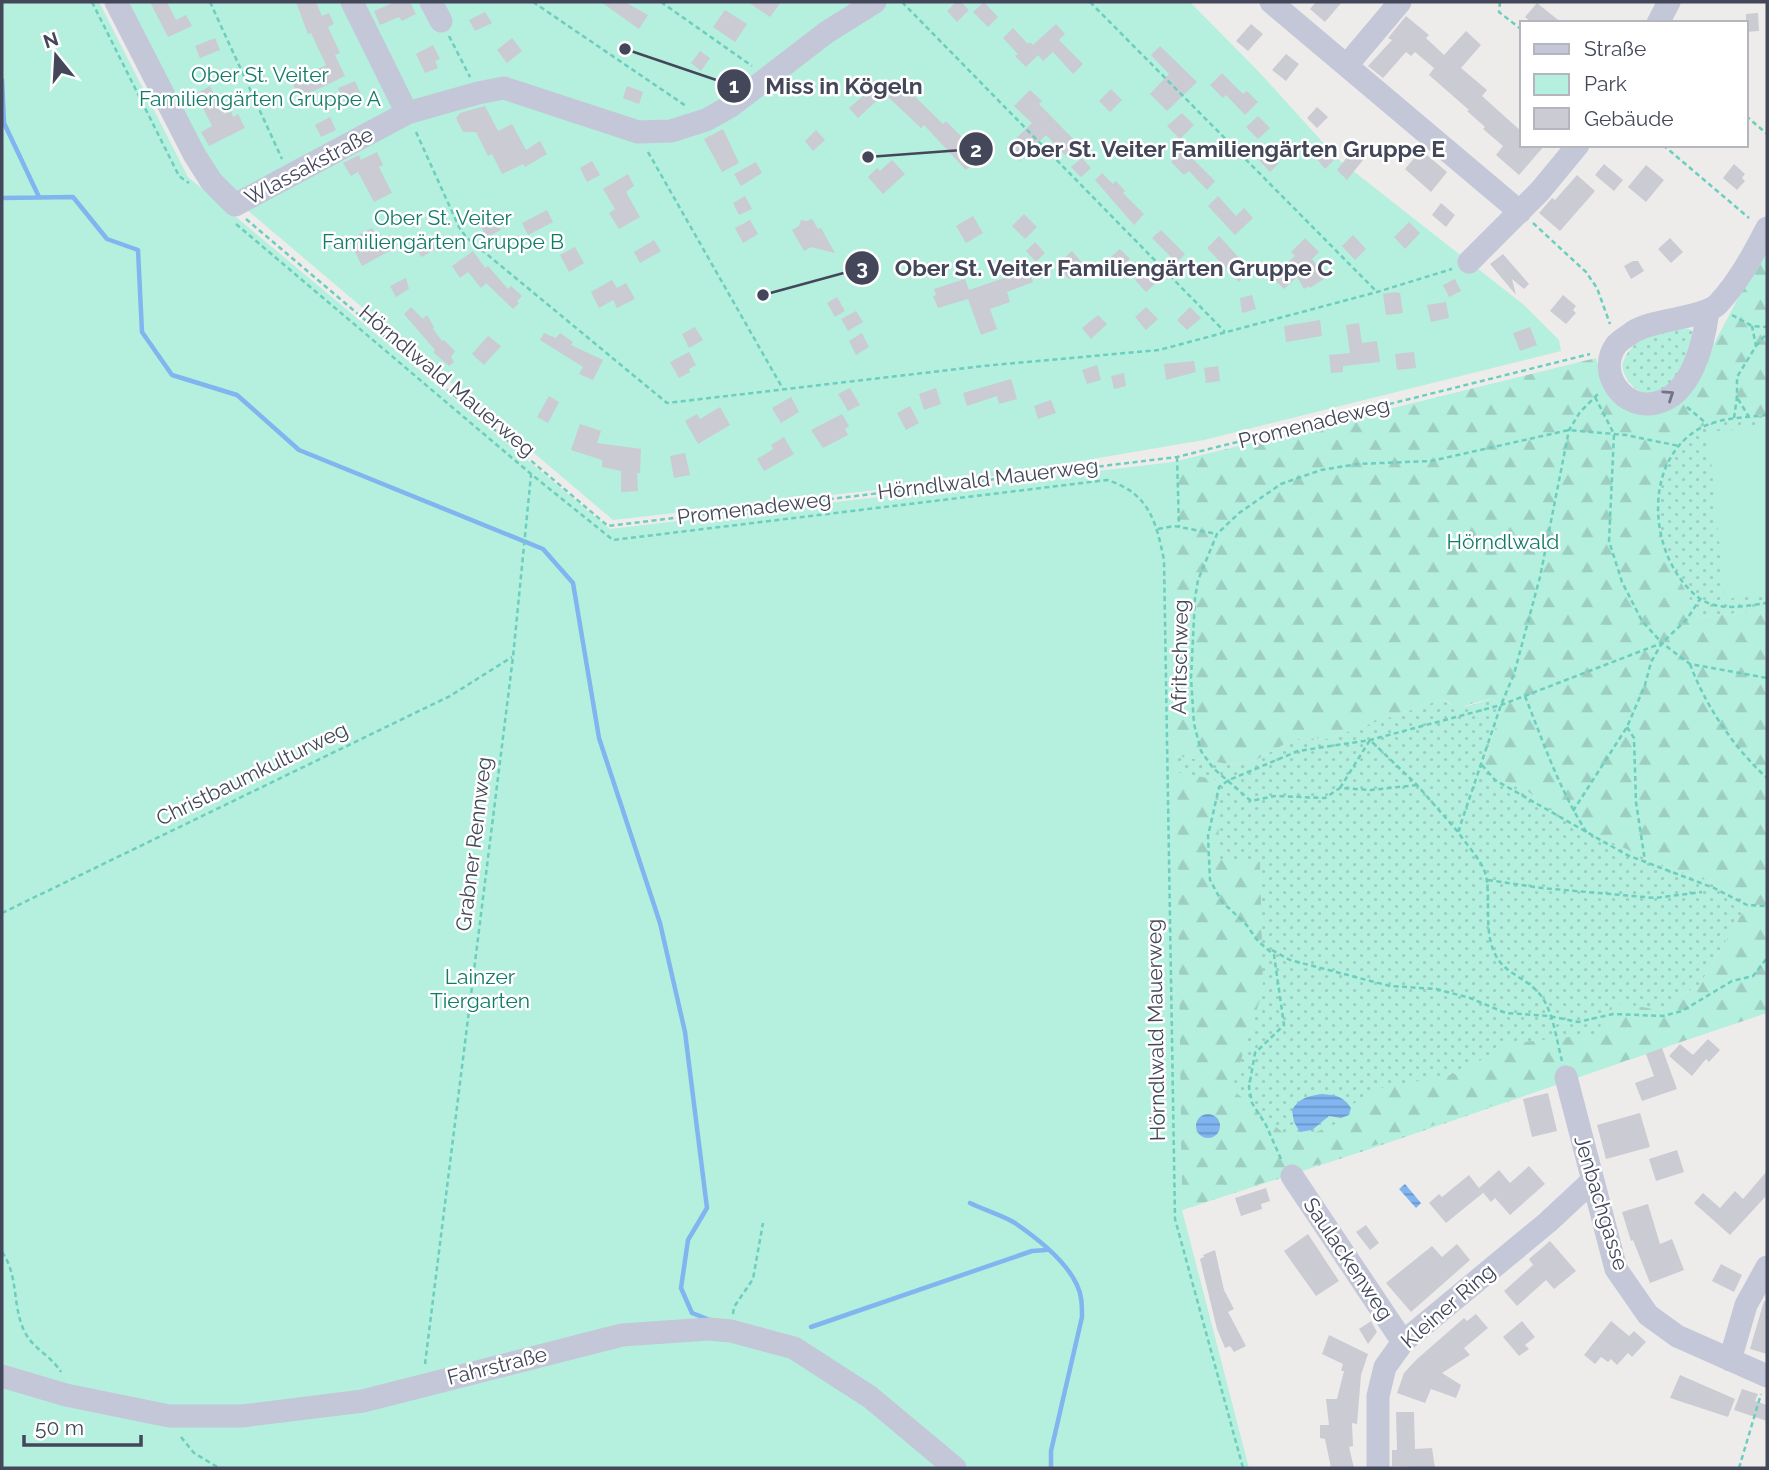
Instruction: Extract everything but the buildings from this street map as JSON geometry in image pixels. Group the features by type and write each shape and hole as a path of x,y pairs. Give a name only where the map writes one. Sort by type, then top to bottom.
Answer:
{"street":[{"path":"116,2 194,155 234,213"},
{"path":"352,2 407,113"},
{"name":"Wlassakstraße","path":"234,213 290,174 407,113 478,93 504,88 638,132 671,131 706,120 720,114 827,32 875,2"},
{"path":"1271,2 1520,212"},
{"path":"1347,65 1400,2"},
{"path":"1659,21 1669,2"},
{"path":"1469,262 1520,212 1576,147"},
{"path":"1709,311 1705,335 1689,376 1674,396 1655,404 1635,402 1603,390 1616,346 1636,330 1675,317 1709,311 1746,268 1767,229"},
{"name":"Jenbachgasse","path":"1566,1077 1616,1269 1648,1315 1677,1336 1767,1376"},
{"name":"Saulackenweg","path":"1292,1177 1403,1342"},
{"name":"Kleiner Ring","path":"1378,1468 1378,1396 1385,1367 1403,1342 1548,1222 1592,1181"},
{"path":"1730,1360 1746,1305 1767,1267"},
{"name":"Fahrstraße","path":"2,1377 66,1395 169,1416 242,1416 363,1401 622,1335 709,1329 731,1331 794,1348 870,1397 955,1468"}],"path":[{"path":"92,2 180,176 190,185"},
{"path":"210,2 274,145 290,174"},
{"path":"533,2 706,120"},
{"path":"661,2 769,78"},
{"path":"902,2 1224,332"},
{"path":"1090,2 1377,292"},
{"path":"1500,2 1499,12 1520,28"},
{"path":"436,11 478,93"},
{"path":"407,113 466,237 667,403 997,365 1159,350 1377,292 1469,262"},
{"path":"1748,118 1767,134"},
{"path":"638,132 783,389"},
{"path":"1665,147 1757,225 1767,229"},
{"path":"1520,212 1586,272 1597,288 1616,346"},
{"name":"Promenadeweg","path":"234,213 245,219 608,526 1177,457 1616,346"},
{"name":"Hörndlwald Mauerweg","path":"234,213 531,474 613,540 1107,480 1134,492 1150,513 1164,560 1175,1219 1242,1468"},
{"path":"1745,323 1767,327"},
{"path":"1752,326 1756,346"},
{"path":"1734,418 1737,377 1767,333"},
{"path":"1458,832 1514,674 1540,577 1569,430 1580,412 1603,390 1614,434 1609,541 1622,582 1642,621 1662,643 1690,664 1767,678"},
{"path":"1674,396 1707,424"},
{"path":"1737,397 1749,417"},
{"path":"1767,415 1707,424 1692,433 1668,463 1660,487 1657,510 1661,537 1672,564 1700,599 1735,607 1767,603"},
{"name":"Afritschweg","path":"1417,785 1371,790 1340,788 1325,798 1275,796 1251,801 1213,768 1201,751 1194,724 1191,678 1195,598 1206,557 1217,534 1267,491 1308,473 1339,466 1431,461 1569,430 1614,434 1679,446"},
{"path":"1177,457 1179,527"},
{"name":"Grabner Rennweg","path":"422,1385 513,657 531,474"},
{"path":"1157,530 1179,527 1217,534"},
{"path":"1573,811 1627,727 1645,685 1651,662 1662,643 1688,619 1700,599"},
{"path":"1662,643 1501,705 1370,740 1298,751 1229,780 1219,787 1208,835 1210,880 1222,902 1245,923 1258,941 1290,960 1390,986 1436,989 1471,998 1506,1013 1549,1016 1578,1022 1613,1014 1663,1016 1682,1011 1732,981 1753,976 1767,958"},
{"name":"Christbaumkulturweg","path":"2,913 450,696 513,657"},
{"path":"1690,664 1699,691 1729,733 1767,778"},
{"path":"1525,696 1550,765 1588,834"},
{"path":"1627,727 1634,738 1636,802 1646,863"},
{"path":"1370,740 1417,785 1458,832 1481,865 1488,880 1487,909 1496,956 1507,970 1536,990 1546,1002 1566,1077"},
{"path":"1340,788 1370,740"},
{"path":"1481,764 1495,780 1588,834 1646,863 1714,888 1747,905 1767,906"},
{"path":"1488,880 1655,898 1702,892"},
{"path":"1268,948 1274,955 1284,1025 1255,1053 1249,1087 1252,1103 1292,1177"},
{"path":"731,1331 734,1307 753,1279 763,1223"},
{"path":"2,1252 13,1271 18,1307 27,1336 58,1368 67,1383 66,1395"},
{"path":"1739,1468 1767,1376"},
{"path":"169,1416 194,1453 219,1468"}],"green space":[{"name":"Lainzer Tiergarten","path":"2,2 99,2 188,177 610,529 1173,462 1182,1210 1249,1468 2,1468"},
{"name":"Ober St. Veiter Familiengärten Gruppe A","path":"122,2 861,2 758,79 691,117 657,124 627,121 505,80 235,197 210,169"},
{"name":"Ober St. Veiter Familiengärten Gruppe B","path":"889,2 1190,2 1260,73 1338,159 1524,305 1559,340 1561,351 1204,440 981,478 613,520 246,209 416,118 491,96 678,138"},
{"name":"Hörndlwald","path":"1767,243 1767,414 1708,424 1698,428 1686,439 1675,451 1663,473 1658,495 1658,516 1669,557 1699,618 1767,611 1767,1013 1182,1210 1175,772 1218,780 1219,859 1260,862 1263,990 1232,1089 1282,1132 1309,1135 1350,1118 1354,1103 1364,1101 1381,1088 1461,1073 1506,1044 1596,1034 1613,1002 1659,1010 1700,984 1743,912 1742,899 1713,883 1649,860 1570,822 1530,793 1506,782 1484,763 1502,708 1492,698 1457,708 1443,699 1326,739 1303,738 1290,741 1256,760 1236,765 1175,756 1173,462 1596,358 1607,391 1644,412 1666,411 1687,395"},
{"path":"1685,328 1692,330 1691,348 1675,382 1667,390 1659,394 1643,393 1629,382 1622,365 1632,348 1647,338"},
{"path":"1767,414 1767,611 1699,618 1669,557 1662,536 1658,495 1663,473 1678,447 1698,428 1723,420"},
{"path":"1767,426 1767,595 1725,599 1708,432"},
{"path":"1492,698 1502,708 1484,762 1506,782 1530,793 1570,822 1649,860 1713,883 1742,899 1743,912 1700,984 1659,1010 1667,1047 1182,1210 1175,756 1236,765 1256,760 1290,741 1303,738 1326,739 1443,699 1454,706 1460,706 1473,705"}],"water":[{"path":"1322,1094 1345,1101 1351,1108 1349,1115 1341,1118 1329,1116 1312,1130 1300,1132 1294,1122 1292,1110 1304,1098"},
{"path":"1208,1114 1219,1121 1220,1126 1213,1137 1208,1138 1197,1131 1196,1126 1203,1115"},
{"path":"1405,1184 1421,1203 1416,1208 1399,1189"}],"waterway":[{"path":"2,80 4,123 39,197"},
{"path":"2,198 73,197 107,239 138,250 142,332 172,375 237,395 299,450 543,549 573,583 599,738 660,923 685,1032 707,1208 688,1240 681,1288 692,1313 710,1320"},
{"path":"970,1203 1024,1229 1066,1267 1080,1293 1082,1317 1051,1451 1051,1468"},
{"path":"811,1327 1032,1251 1046,1250"}],"place":[{"name":"Miss in Kögeln","path":"625,49"},
{"name":"Ober St. Veiter Familiengärten Gruppe E","path":"868,157"},
{"name":"Ober St. Veiter Familiengärten Gruppe C","path":"763,295"}]}
